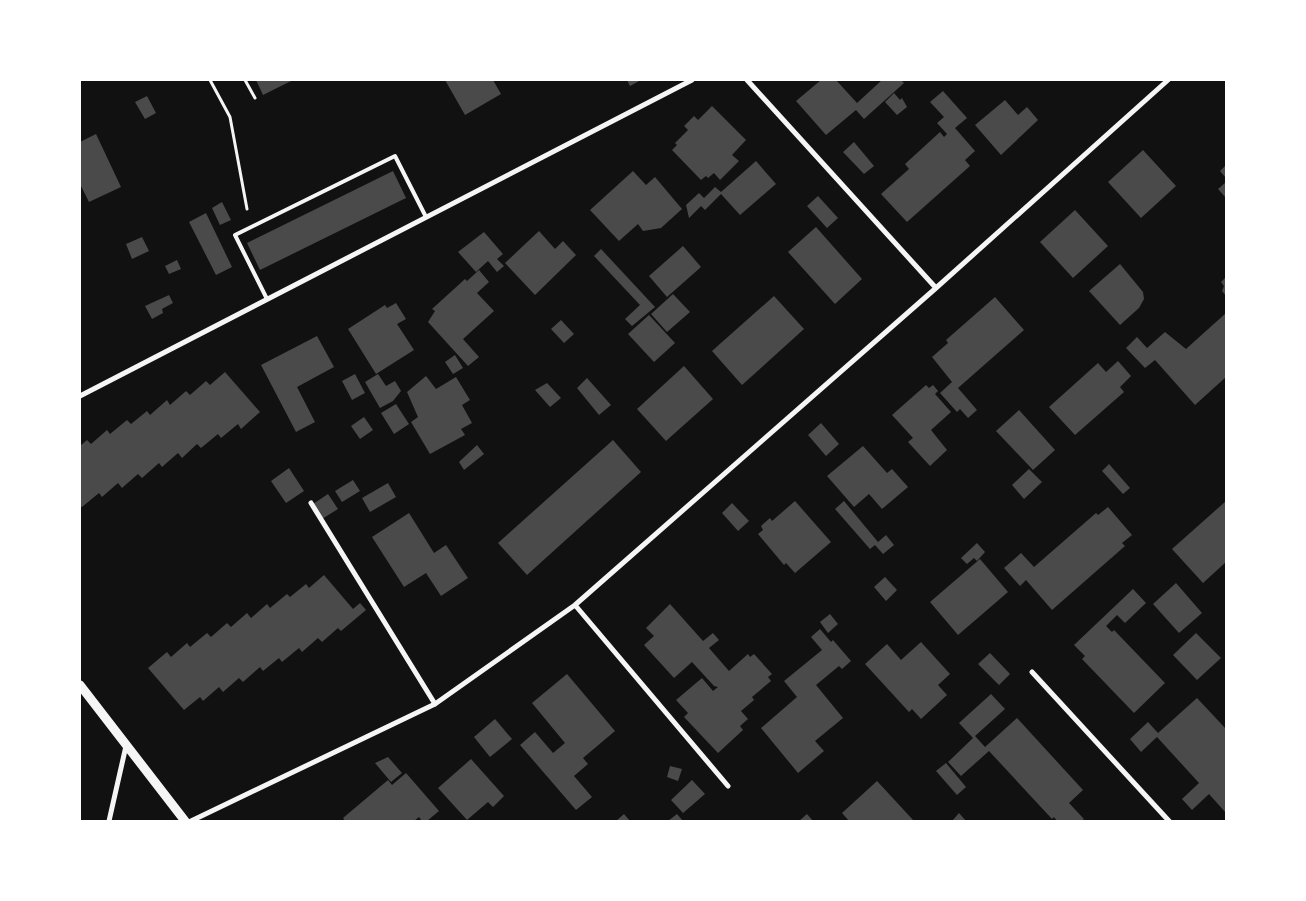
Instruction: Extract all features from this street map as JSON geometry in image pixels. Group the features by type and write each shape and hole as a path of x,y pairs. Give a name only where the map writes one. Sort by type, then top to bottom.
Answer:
{"street":[{"path":"80,396 692,80"},
{"path":"747,80 936,288"},
{"path":"190,821 435,704 575,605 936,288 1168,80"},
{"path":"311,503 435,704"},
{"path":"575,605 728,786"},
{"path":"1032,672 1169,821"},
{"path":"80,684 185,821"},
{"path":"109,821 126,746"}],"lane":[{"path":"267,299 235,234 396,156 426,218"}],"path":[{"path":"210,80 230,117 251,227"},
{"path":"246,80 255,98"}],"building":[{"path":"256,80 293,80 263,95"},
{"path":"445,80 493,80 501,94 465,115"},
{"path":"627,80 641,80 630,86"},
{"path":"821,80 836,80 857,103 882,80 901,80 904,83 864,119 856,110 826,135 796,101"},
{"path":"943,91 967,118 955,128 975,151 965,160 970,166 907,222 881,194 909,169 905,164 940,132 944,137 947,134 937,123 944,117 930,102"},
{"path":"894,93 900,100 902,98 907,107 897,115 885,102"},
{"path":"147,96 156,113 145,119 135,102"},
{"path":"1005,100 1018,115 1027,107 1038,120 1001,155 975,125"},
{"path":"712,106 746,140 732,155 739,161 720,180 714,173 708,178 706,176 701,180 672,150 677,145 675,143 688,130 684,126 694,116 698,120"},
{"path":"96,134 121,187 89,202 80,184 80,142"},
{"path":"854,142 874,166 864,174 843,152"},
{"path":"1143,150 1176,186 1141,218 1108,182"},
{"path":"756,161 776,184 740,215 721,194 705,210 701,206 689,218 686,205 699,193 704,198 715,187 721,192"},
{"path":"1226,165 1226,178 1220,171"},
{"path":"393,171 406,198 260,270 247,243"},
{"path":"633,171 646,185 655,177 682,209 661,228 643,231 638,224 619,241 590,210"},
{"path":"1226,182 1226,198 1218,189"},
{"path":"818,196 838,218 827,228 807,206"},
{"path":"222,202 231,220 220,225 212,208"},
{"path":"1075,210 1108,246 1073,278 1040,242"},
{"path":"206,213 232,267 216,275 189,222"},
{"path":"816,227 862,279 835,304 788,252"},
{"path":"539,231 555,249 563,241 576,255 535,295 505,263"},
{"path":"484,232 503,254 497,259 504,266 497,272 488,261 476,272 458,252"},
{"path":"142,237 149,251 132,259 126,244"},
{"path":"683,246 701,267 667,297 649,276"},
{"path":"601,249 655,307 632,326 625,319 640,305 594,256"},
{"path":"177,260 181,269 169,274 165,266"},
{"path":"1120,264 1143,292 1144,299 1139,308 1120,325 1089,291"},
{"path":"479,270 489,282 477,293 494,311 463,339 479,357 468,366 428,322 435,311 432,309 465,279 467,281"},
{"path":"1226,277 1226,296 1222,291 1224,286 1221,282"},
{"path":"673,294 690,312 667,332 651,314"},
{"path":"169,295 173,303 162,309 163,313 152,319 145,306"},
{"path":"774,296 804,329 742,385 712,351"},
{"path":"995,297 1024,330 958,388 977,410 968,418 960,409 957,412 940,393 952,382 932,357 948,343 946,340"},
{"path":"396,303 406,319 397,324 414,350 376,374 348,329 385,305 387,308"},
{"path":"1226,313 1226,377 1195,405 1155,360 1145,368 1126,348 1137,337 1147,348 1165,332 1186,349"},
{"path":"649,315 675,343 654,362 628,334"},
{"path":"561,320 574,334 564,343 551,329"},
{"path":"317,336 334,367 297,387 315,422 296,432 261,365"},
{"path":"455,355 463,368 453,374 445,362"},
{"path":"1118,361 1131,376 1120,387 1124,392 1075,435 1049,407 1098,363 1106,372"},
{"path":"684,366 713,399 666,441 637,409"},
{"path":"225,372 260,412 241,429 238,424 221,438 218,434 201,448 197,444 182,458 178,453 162,467 159,463 142,478 138,474 122,488 118,483 102,497 99,493 82,507 80,505 80,446 87,440 91,444 107,430 110,434 127,420 131,424 147,411 150,415 167,400 170,405 186,391 190,395 206,381 210,385"},
{"path":"355,374 365,393 352,400 342,381"},
{"path":"378,374 386,386 395,381 401,391 393,401 380,408 365,382"},
{"path":"426,376 436,389 456,377 470,400 462,405 472,423 461,429 465,435 430,454 411,422 418,417 407,392"},
{"path":"587,378 611,405 599,415 577,388"},
{"path":"547,383 561,398 550,407 535,390"},
{"path":"926,385 929,388 933,385 938,391 935,394 951,412 931,430 947,450 930,466 908,442 913,438 892,415"},
{"path":"396,404 409,424 394,434 381,413"},
{"path":"1019,410 1055,450 1033,470 996,431"},
{"path":"364,417 373,430 360,439 351,426"},
{"path":"821,423 839,444 826,456 808,435"},
{"path":"613,440 641,472 527,575 498,543"},
{"path":"477,445 484,454 464,470 459,462"},
{"path":"863,446 887,473 892,469 908,487 882,509 869,494 854,507 827,476"},
{"path":"1109,464 1130,488 1123,494 1102,471"},
{"path":"289,468 304,491 286,503 271,481"},
{"path":"1029,469 1042,482 1024,499 1012,485"},
{"path":"353,480 360,491 342,502 335,491"},
{"path":"388,483 396,497 370,512 362,498"},
{"path":"328,494 338,509 322,519 313,504"},
{"path":"795,501 831,542 795,573 786,563 784,565 758,534 763,530 761,526 770,518 772,521"},
{"path":"844,501 878,542 886,535 894,545 883,554 875,545 870,549 835,509"},
{"path":"1226,501 1226,562 1203,583 1172,549"},
{"path":"732,503 749,521 738,531 722,513"},
{"path":"1108,507 1132,535 1122,543 1125,546 1052,610 1026,580 1020,586 1004,568 1021,553 1034,567 1096,513 1098,515"},
{"path":"409,513 434,553 446,545 468,578 441,596 426,573 404,587 372,537"},
{"path":"977,543 985,552 977,561 974,558 967,564 961,558"},
{"path":"980,559 1008,592 958,635 930,602"},
{"path":"324,575 353,609 360,603 366,610 341,631 338,628 322,642 318,638 302,652 299,648 282,662 279,658 263,671 260,667 243,682 239,678 223,692 219,687 203,701 200,697 184,710 148,668 167,652 171,657 187,643 190,647 207,633 211,637 227,623 231,627 247,613 251,618 267,604 270,608 287,594 290,597 306,584 309,588"},
{"path":"885,577 897,590 886,601 874,587"},
{"path":"1176,583 1202,613 1179,633 1153,604"},
{"path":"1133,589 1146,603 1125,623 1117,615 1106,626 1112,632 1114,630 1165,683 1134,713 1082,659 1085,656 1074,645"},
{"path":"670,604 703,641 713,633 719,640 709,648 729,671 748,654 750,657 754,654 772,674 768,677 771,681 752,697 754,700 741,711 748,719 740,726 743,730 718,753 684,717 688,713 676,700 702,678 713,691 718,687 714,686 692,662 674,678 644,645 654,636 646,628"},
{"path":"830,614 838,624 828,633 820,622"},
{"path":"820,629 831,642 833,640 851,661 842,669 839,666 816,685 843,718 815,741 824,751 798,773 761,728 797,697 784,681 822,650 811,637"},
{"path":"1196,633 1221,658 1197,680 1173,655"},
{"path":"921,642 950,674 938,685 947,695 921,719 912,709 909,712 865,664 887,644 901,660"},
{"path":"990,653 1010,674 999,685 978,664"},
{"path":"567,674 615,731 583,758 588,764 574,776 592,797 576,810 520,745 535,732 553,753 565,743 532,703"},
{"path":"991,694 1005,709 975,736 985,747 1017,718 1083,790 1069,803 1084,819 1081,821 1057,821 1054,817 1052,819 989,751 961,776 948,762 973,738 959,723"},
{"path":"1197,698 1226,729 1226,813 1209,794 1192,810 1182,799 1199,783 1157,737 1141,752 1130,739 1148,722 1158,733"},
{"path":"495,719 512,739 490,757 474,737"},
{"path":"388,757 402,773 391,782 375,763"},
{"path":"471,759 504,796 493,807 488,802 467,820 438,788"},
{"path":"946,763 966,787 957,795 936,771"},
{"path":"670,766 682,769 678,781 667,777"},
{"path":"406,773 439,811 427,821 422,821 419,817 414,821 345,821 343,818 388,780 392,785"},
{"path":"692,780 705,794 683,813 671,800"},
{"path":"877,781 914,821 849,821 842,813"},
{"path":"959,813 966,821 952,821"},
{"path":"624,814 630,821 616,821"},
{"path":"677,814 683,821 668,821"},
{"path":"807,814 813,821 799,821"}]}
